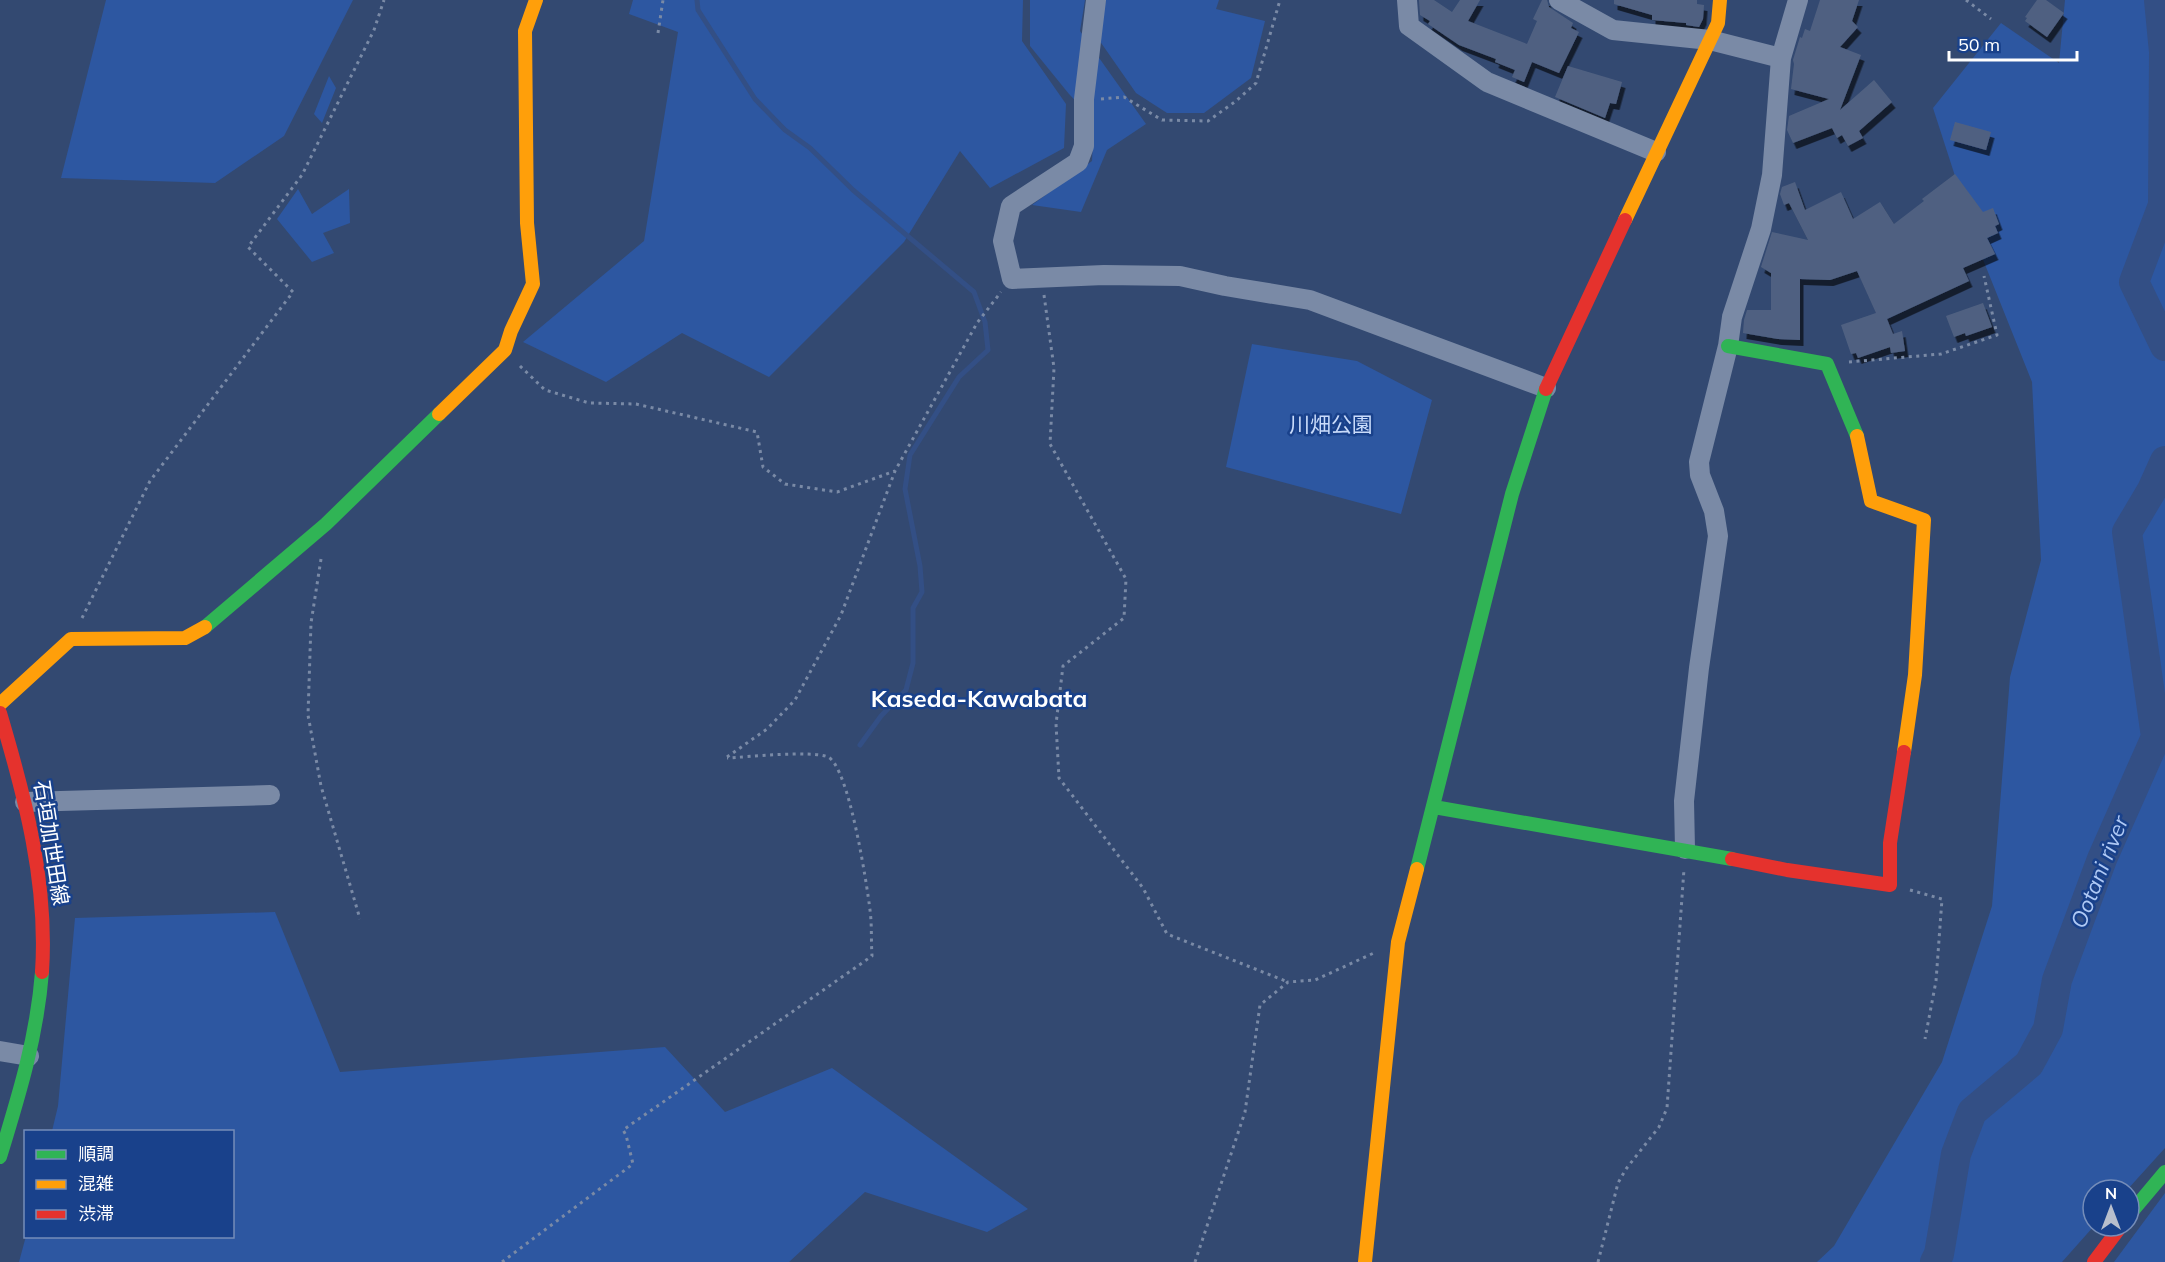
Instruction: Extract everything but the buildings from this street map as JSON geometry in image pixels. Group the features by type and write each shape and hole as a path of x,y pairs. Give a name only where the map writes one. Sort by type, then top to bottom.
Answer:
{"street":[{"path":"0,704 70,639 185,638 209,625 326,524 505,350 511,331 533,284 526,223 525,31 536,0"},
{"path":"1096,0 1084,99 1084,146 1078,162 1011,206 1003,241 1012,279 1104,275 1180,276 1310,300 1546,388"},
{"path":"1407,0 1409,26 1486,82 1656,153"},
{"path":"1558,0 1613,30 1710,40 1781,58"},
{"path":"1365,1262 1398,942 1512,494 1546,388 1718,23 1720,0"},
{"path":"1685,849 1684,801 1699,668 1718,536 1714,511 1700,475 1699,462 1728,346 1732,318 1761,229 1772,176 1781,58 1798,0"},
{"path":"1434,807 1685,849 1787,870 1890,885 1890,843 1916,675 1924,520 1871,501 1857,437 1827,364 1728,346"},
{"name":"石垣加世田線","path":"0,713 3,736 25,802 40,884 42,929 42,967 30,1056 0,1157"},
{"path":"25,802 270,795"},
{"path":"0,1051 30,1056"},
{"path":"2141,1201 2165,1172"},
{"path":"2094,1262 2112,1238"}],"path":[{"path":"70,639 150,481 293,292 248,248 302,176 374,30 384,0"},
{"path":"658,33 663,0"},
{"path":"1084,99 1124,98 1162,120 1208,121 1256,83 1281,0"},
{"path":"1966,0 1991,19"},
{"path":"1827,364 1941,354 1997,335 1984,276"},
{"path":"1041,278 1054,368 1050,444 1126,579 1124,618 1063,666 1056,724 1059,778 1143,888 1167,934 1288,982 1315,980 1398,942"},
{"path":"502,1262 633,1164 623,1130 872,956 870,913 864,870 848,798 839,770 833,761 826,756 791,754 727,758 767,729 795,700 841,615 895,471 977,323 1012,279"},
{"path":"505,350 545,390 588,403 636,404 757,432 763,467 785,484 837,492 895,471"},
{"path":"321,557 311,623 308,715 321,786 360,919"},
{"path":"1598,1262 1618,1183 1626,1169 1659,1127 1667,1108 1685,849"},
{"path":"1890,885 1942,899 1936,981 1925,1039"},
{"path":"1195,1262 1245,1112 1260,1005 1288,982"}],"green space":[{"path":"106,0 353,0 284,136 215,183 61,178"},
{"path":"633,0 1023,0 1022,41 1066,104 1064,148 990,188 960,151 904,242 769,377 682,333 606,382 523,342 644,241 678,32 629,14"},
{"path":"1030,0 1085,0 1080,31 1146,124 1107,150 1081,212 1032,205 1092,161 1094,120 1069,94 1030,46"},
{"path":"1106,0 1219,0 1216,9 1265,21 1251,78 1204,113 1167,113 1136,93 1097,37"},
{"path":"2065,0 2165,0 2165,1148 2138,1178 2081,1178 2081,1238 2083,1238 2062,1262 1817,1262 1834,1246 1942,1062 1992,906 2010,677 2041,560 2032,382 1978,247 1933,108 2001,23 2059,63"},
{"path":"329,76 336,88 322,123 314,114"},
{"path":"298,189 312,214 349,189 350,223 323,233 334,253 312,262 277,219"},
{"name":"川畑公園","path":"1252,344 1357,361 1432,400 1401,514 1226,467"},
{"path":"275,912 340,1072 665,1047 725,1112 832,1068 1028,1209 987,1232 865,1192 789,1262 19,1262 25,1238 234,1238 234,1130 52,1130 58,1106 75,918"},
{"path":"2165,1193 2165,1262 2114,1262 2132,1238 2141,1238 2141,1225"}],"waterway":[{"path":"697,0 698,10 755,99 785,130 810,148 853,190 974,292 985,322 988,350 959,377 910,455 905,489 920,566 922,592 913,608 913,663 906,690 881,716 860,745"},
{"name":"Ootani river","path":"2159,0 2164,52 2163,205 2134,282 2165,346"},
{"name":"Ootani river","path":"1935,1262 1939,1254 1956,1154 1972,1112 2029,1064 2048,1029 2057,980 2102,859 2156,737 2127,532 2152,490 2165,461"}],"traffic: fast":[{"path":"1728,346 1827,364 1857,436"},
{"path":"1417,869 1512,494 1546,389"},
{"path":"205,627 326,524 439,414"},
{"path":"1434,807 1732,859"},
{"path":"0,1157 32,1043 42,972"},
{"path":"2141,1201 2165,1172"}],"traffic: slow":[{"path":"439,414 505,350 511,331 533,284 527,223 525,31 536,0"},
{"path":"1625,220 1718,23 1720,0"},
{"path":"1857,436 1871,501 1924,520 1915,675 1904,752"},
{"path":"0,704 71,639 185,638 205,627"},
{"path":"1365,1262 1398,942 1417,869"}],"traffic: jam":[{"path":"1546,389 1625,220"},
{"path":"0,713 33,841 41,906 42,972"},
{"path":"1732,859 1787,870 1890,885 1890,843 1904,752"},
{"path":"2094,1262 2112,1238"}],"district":[{"name":"Kaseda-Kawabata","path":"979,699"}]}
